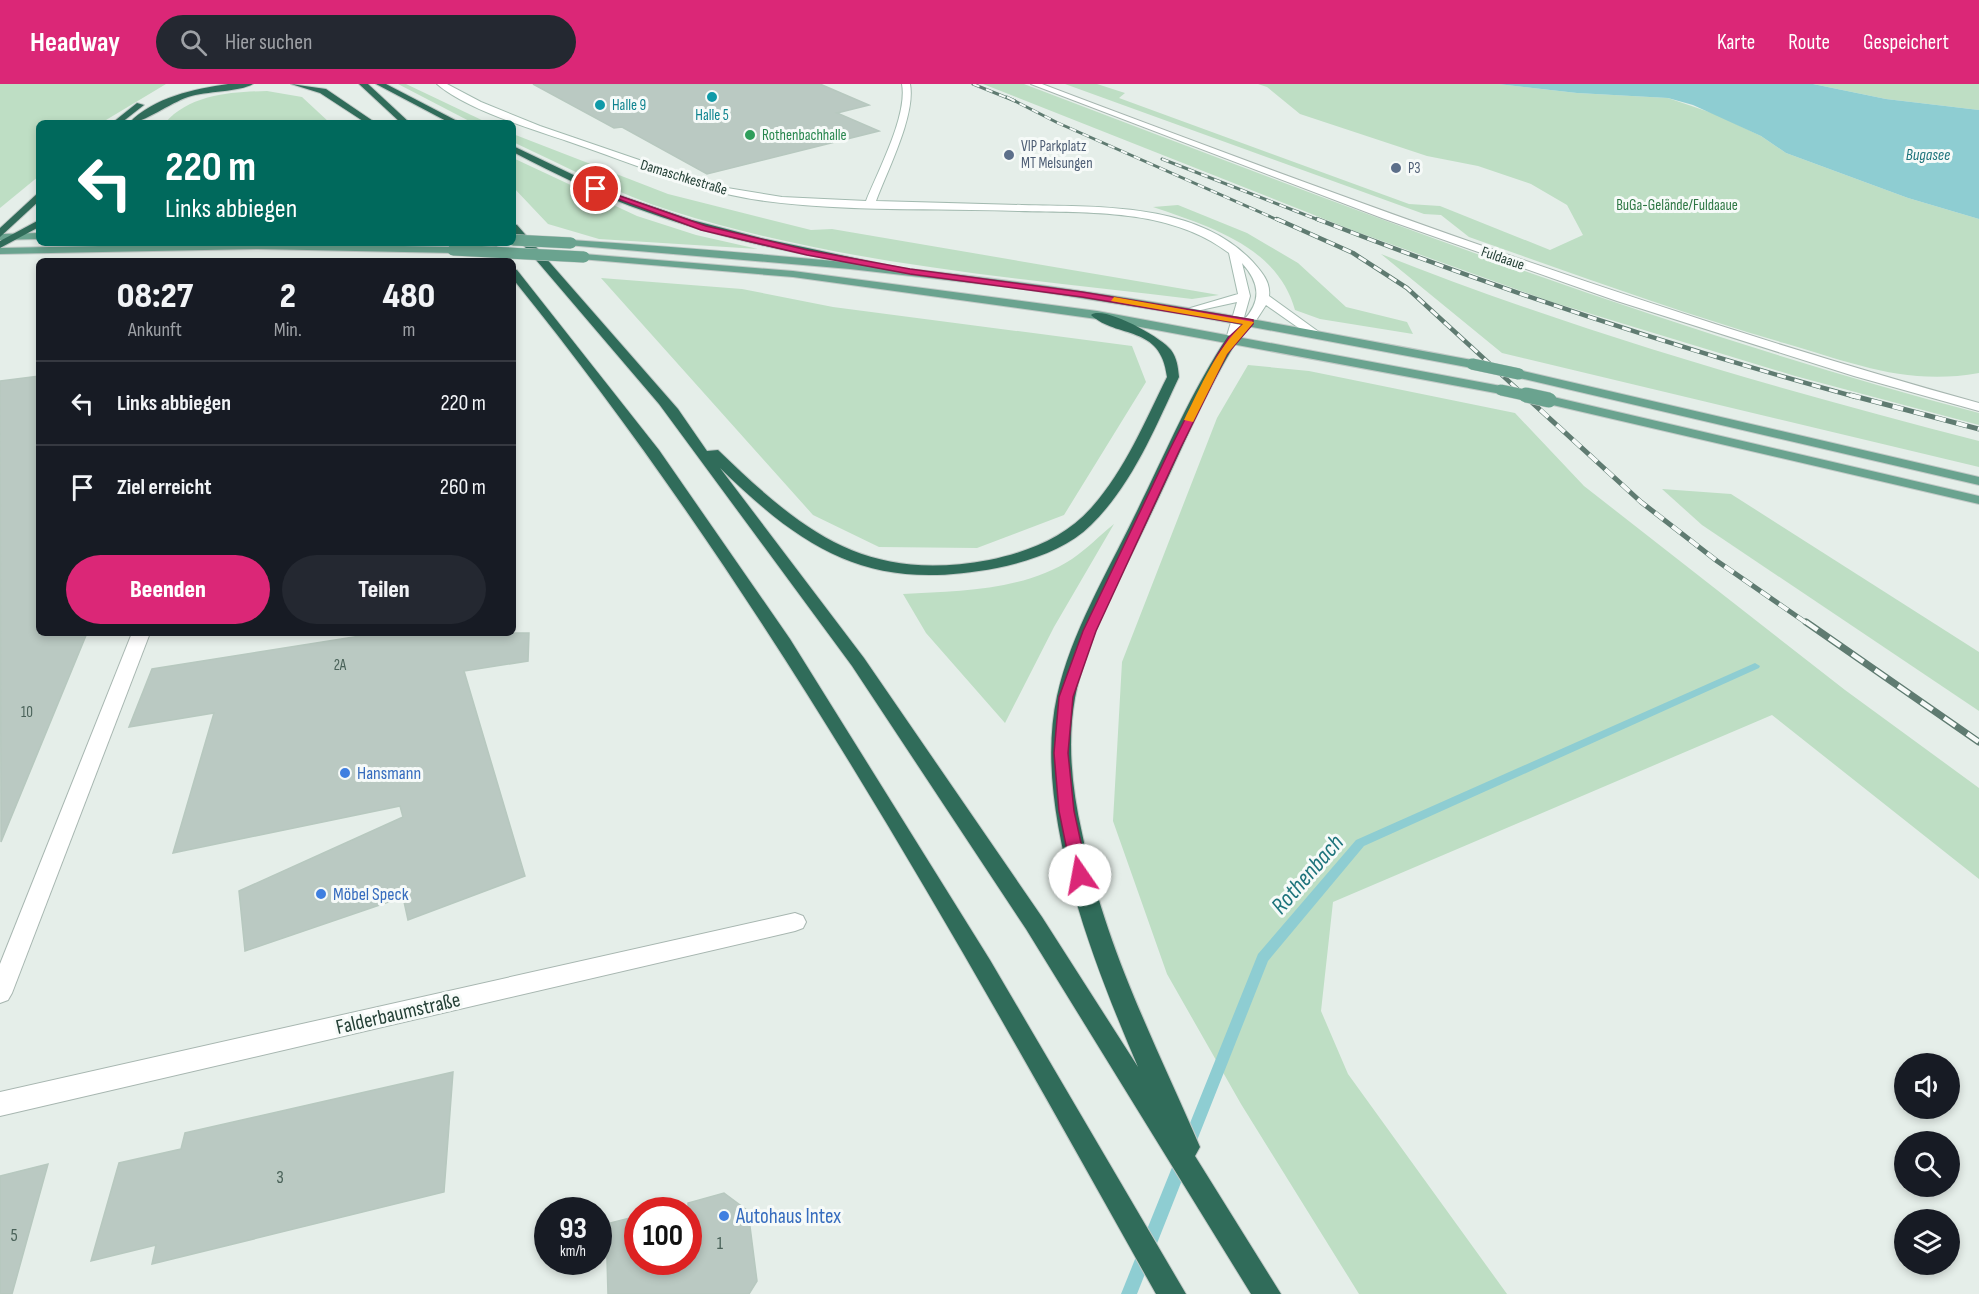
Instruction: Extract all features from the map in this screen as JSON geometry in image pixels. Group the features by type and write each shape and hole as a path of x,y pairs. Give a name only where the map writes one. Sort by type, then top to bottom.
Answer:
{"highway":[{"path":"137,120 150,109 173,99 206,90 249,84"},
{"path":"296,84 323,91 368,120"},
{"path":"363,84 403,120"},
{"path":"380,84 451,120"},
{"path":"343,92 370,120"},
{"path":"120,120 147,100"},
{"path":"516,150 616,198 704,228 807,253 910,272"},
{"path":"0,218 36,198"},
{"path":"0,235 36,198"},
{"path":"0,244 36,225"},
{"path":"516,230 665,404 858,662 1166,1117 1223,1223 1267,1294"},
{"path":"491,246 501,258"},
{"path":"516,276 597,377 693,507 808,680 975,950 1172,1294"},
{"path":"665,404 738,478 787,521 839,553 886,568 917,572 980,568 1039,550 1066,538 1085,524 1106,500 1173,377 1174,363 1164,347 1148,336 1096,315"},
{"path":"1166,1117 1112,981 1091,917 1066,811 1061,753 1066,697 1089,631 1175,449 1240,327"}],"main road":[{"path":"0,235 36,236"},
{"path":"516,240 810,261 910,272 1191,311 1240,327 1501,390 1979,500"},
{"path":"0,251 258,246 453,250 584,257 793,274 1096,315 1317,335 1519,374 1979,481"}],"street":[{"name":"Damaschkestraße","path":"441,84 529,124 690,182 769,198 1127,213 1177,223 1211,236 1233,249 1256,270 1263,285 1265,299"},
{"path":"870,204 905,111 908,94 906,84"},
{"name":"Fuldaaue","path":"1035,84 1452,241 1636,304 1768,348 1979,407"},
{"path":"1233,249 1244,296 1240,327"},
{"path":"1191,311 1244,296"},
{"path":"1240,327 1265,299 1317,335"},
{"path":"0,993 140,636"},
{"name":"Falderbaumstraße","path":"0,1104 795,922"}],"green space":[{"path":"0,84 166,84 106,120 36,120 36,178 0,208"},
{"path":"398,84 406,84 482,120 467,120"},
{"path":"983,84 1024,84 1379,218 1617,303 1857,379 1979,413 1979,425 1795,376 1552,302 1357,232"},
{"name":"BuGa-Gelände/Fuldaaue","path":"1065,84 1097,84 1125,93 1119,98 1409,204 1440,206 1550,250 1583,235 1567,205 1531,184 1478,166 1427,156 1300,114 1267,87 1258,84 1498,84 1577,93 1668,98 1715,114 1761,136 1786,153 1908,198 1979,219 1979,373 1927,377 1880,370 1744,331 1469,237 1441,215 1424,214"},
{"path":"1813,84 1979,84 1979,110 1886,99"},
{"path":"267,91 302,97 327,120 168,120 175,113 199,100 240,92"},
{"path":"516,135 668,194 811,230 832,229 1219,295 1192,299 995,276 864,257 735,229 672,211 591,179 516,143"},
{"path":"516,159 637,216 696,235 758,249 599,239 548,224 516,190"},
{"path":"1178,205 1247,233 1298,263 1346,307 1407,322 1413,334 1320,319 1295,310 1286,288 1274,270 1257,255 1218,231 1153,207"},
{"path":"1381,254 1528,308 1677,357 1828,401 1979,441 1979,467 1502,353"},
{"path":"601,278 742,289 833,307 1132,346 1146,382 1064,515 977,548 879,547 813,515"},
{"path":"1248,365 1309,371 1515,413 1584,486 1845,690 1979,788 1979,879 1772,715 1333,902 1321,1011 1348,1074 1507,1294 1359,1294 1241,1104 1167,974 1113,821 1122,662 1217,418"},
{"path":"1662,489 1731,494 1979,652 1979,711 1702,525"},
{"path":"1114,524 1054,627 1005,723 926,633 903,594 968,590 1033,578 1072,559"}],"water":[{"name":"Bugasee","path":"1498,84 1813,84 1886,99 1979,110 1979,219 1908,198 1786,153 1761,136 1693,105 1668,98 1577,93"}],"building":[{"path":"533,84 820,84 869,105 837,113 879,131 707,174 622,127 614,128"},
{"path":"36,376 36,636 86,636 1,842 0,381"},
{"path":"516,633 529,633 528,661 464,671 525,876 408,920 403,897 245,951 239,891 403,817 400,806 173,853 214,713 129,727 152,669 360,636 516,636"},
{"path":"453,1072 444,1192 152,1264 156,1245 91,1261 119,1163 181,1149 185,1133"},
{"path":"48,1164 12,1294 0,1294 0,1176"},
{"path":"724,1193 748,1211 757,1281 749,1294 608,1294 607,1275 612,1275 612,1222 624,1220 624,1275 702,1275 702,1199"}],"waterway":[{"name":"Rothenbach","path":"1189,1143 1263,958 1360,843 1755,666"},
{"name":"Rothenbach","path":"1129,1294 1182,1160"}],"railway":[{"path":"973,84 1014,101"},
{"path":"1007,97 1014,101"},
{"path":"1014,101 1058,123 1280,221"},
{"path":"1162,159 1321,221"},
{"path":"1277,219 1353,253 1407,288 1526,397"},
{"path":"1317,219 1450,269 1584,315 1719,358 1856,397"},
{"path":"1524,395 1641,502 1717,561 1808,624"},
{"path":"1850,395 1979,429"},
{"path":"1806,622 1979,742"}],"slow traffic":[{"path":"1114,300 1250,322 1232,339 1222,354 1189,420"}],"place":[{"name":"Halle 5","path":"712,97"},
{"name":"Halle 9","path":"600,105"},
{"name":"Rothenbachhalle","path":"750,135"},
{"name":"VIP Parkplatz MT Melsungen","path":"1009,155"},
{"name":"P3","path":"1396,168"},
{"name":"Hansmann","path":"345,773"},
{"name":"Möbel Speck","path":"321,894"},
{"name":"Autohaus Intex","path":"724,1216"}],"route":[{"path":"596,189 704,228 807,253 910,272 1017,285 1250,322 1232,339 1222,354 1175,449 1089,631 1066,697 1061,753 1066,811 1080,875"}]}
